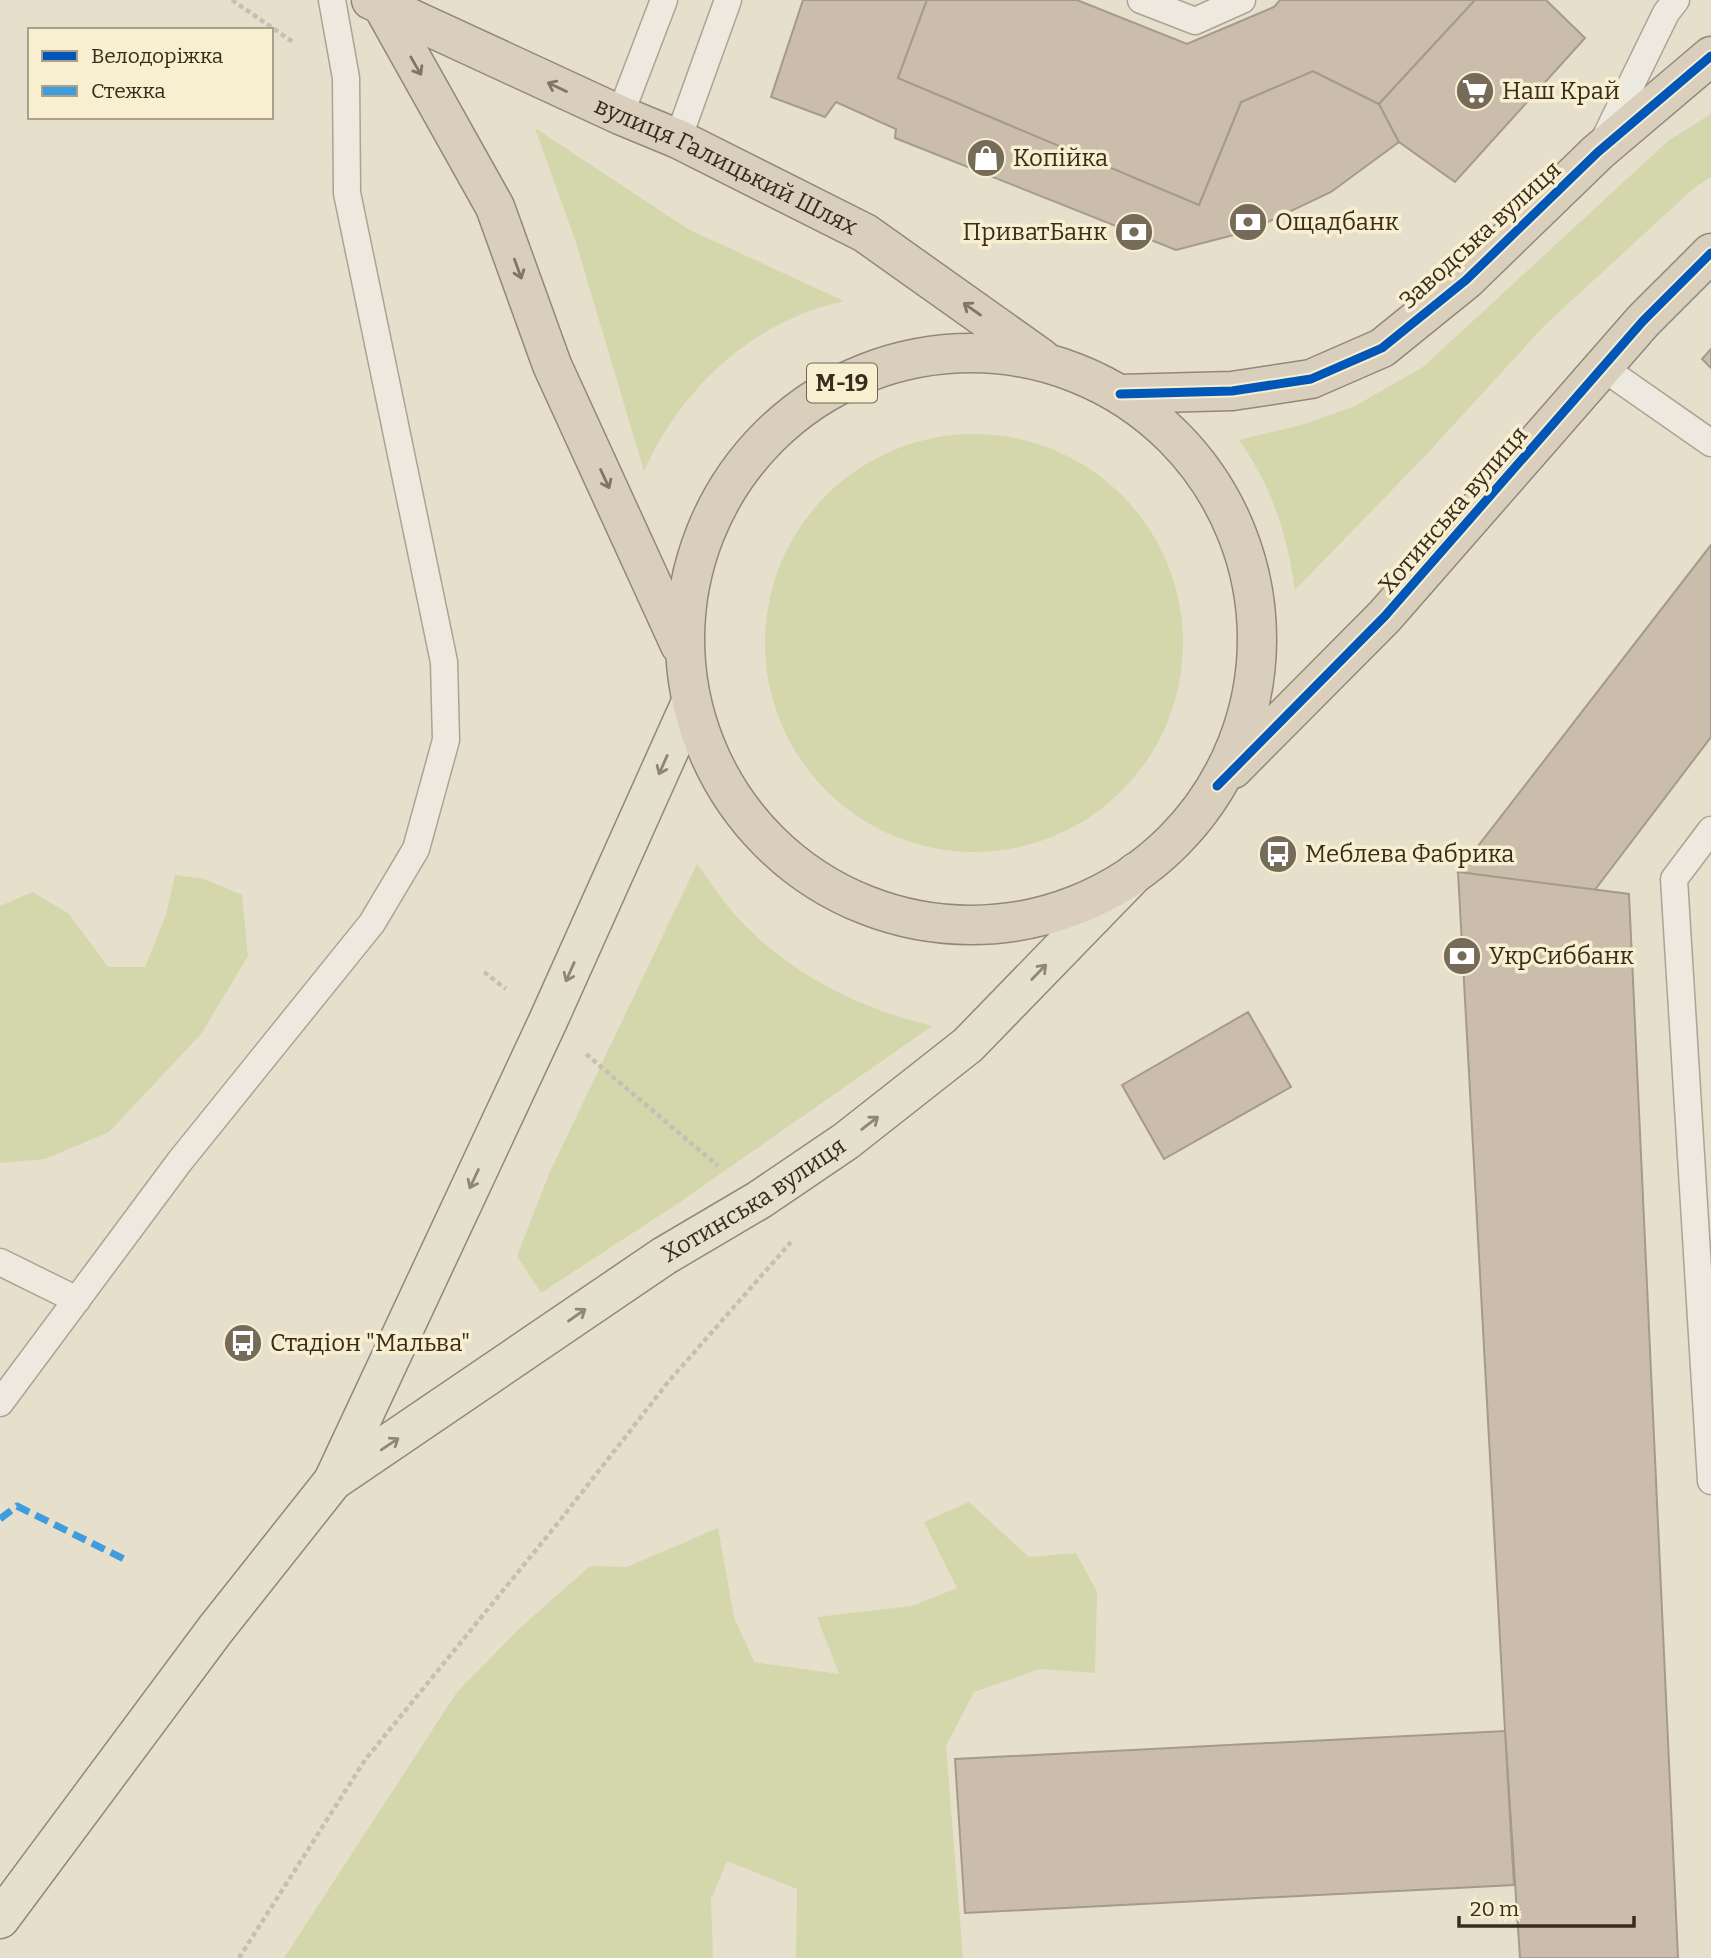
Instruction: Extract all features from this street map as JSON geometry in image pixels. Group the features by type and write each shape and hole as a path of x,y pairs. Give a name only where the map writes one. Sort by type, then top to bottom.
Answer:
{"highway":[{"name":"вулиця Галицький Шлях","path":"377,4 678,139 865,233 1048,363"},
{"name":"вулиця Галицький Шлях","path":"377,4 495,207 552,365 684,654"},
{"name":"Заводська вулиця","path":"1120,394 1232,391 1311,379 1382,348 1466,280 1598,152 1711,56"},
{"name":"Хотинська вулиця","path":"1217,786 1385,616 1602,368 1711,253"},
{"name":"М-19","path":"950,353 999,354 1048,363 1120,394 1153,418 1182,446 1208,478 1228,513 1244,551 1257,631 1256,671 1248,711 1235,750 1217,786 1181,833 1136,872 1099,895 1060,911 1017,921 974,925 931,922 889,913 849,897 811,876 777,850 747,818 718,773 704,743 691,702 684,654 685,604 696,555 713,510 740,468 772,431 811,400 854,376 901,360 950,353"}],"main road":[{"name":"Хотинська вулиця","path":"0,1919 215,1630 333,1481 548,1021 691,702"},
{"name":"Хотинська вулиця","path":"333,1481 508,1365 664,1256 759,1200 846,1141 968,1045 1136,872"}],"lane":[{"path":"0,1403 180,1161 372,923 416,849 446,740 444,662 347,193 345,78 332,0"},
{"path":"620,115 664,0"},
{"path":"678,139 728,0"},
{"path":"1141,0 1195,22 1241,0"},
{"path":"1598,152 1666,13 1675,0"},
{"path":"1602,368 1711,443"},
{"path":"1711,830 1674,879 1711,1481"},
{"path":"0,1262 77,1300"}],"path":[{"path":"232,0 273,28"},
{"path":"273,28 345,78"},
{"path":"239,1958 365,1760 558,1523 669,1381 799,1233 548,1021 484,972"}],"green space":[{"path":"1711,114 1711,177 1694,188 1545,325 1425,456 1295,590 1288,549 1276,511 1261,475 1239,440 1305,424 1355,406 1423,367 1668,141"},
{"path":"535,128 688,229 844,301 780,324 751,341 724,362 678,412 644,471 576,243"},
{"path":"974,434 1015,438 1054,450 1090,469 1122,495 1148,527 1167,563 1179,602 1183,643 1179,684 1167,723 1148,759 1122,791 1090,817 1054,836 1015,848 974,852 933,848 894,836 858,817 826,791 800,759 781,723 769,684 765,643 769,602 781,563 800,527 826,495 858,469 894,450 933,438"},
{"path":"697,864 736,916 778,955 801,971 826,986 877,1009 932,1026 680,1202 541,1293 517,1256 549,1174"},
{"path":"175,875 204,879 242,895 248,956 201,1034 109,1132 45,1159 0,1163 0,906 33,892 69,914 108,967 145,967 166,915"},
{"path":"969,1502 1029,1557 1076,1553 1097,1592 1095,1673 1040,1669 974,1692 946,1746 963,1958 796,1958 797,1889 727,1861 711,1899 713,1958 284,1958 457,1692 520,1628 590,1566 627,1567 718,1528 734,1617 754,1662 839,1674 817,1617 912,1606 957,1588 924,1522"}],"building":[{"path":"803,0 927,0 898,78 1199,205 1241,102 1313,71 1379,104 1399,142 1331,192 1249,231 1176,250 895,138 896,129 836,102 825,117 771,97"},
{"path":"927,0 1077,0 1187,44 1274,7 1280,0 1475,0 1379,104 1313,71 1241,102 1199,205 898,78"},
{"path":"1475,0 1546,0 1585,38 1455,182 1399,142 1379,104"},
{"path":"1711,349 1711,368 1702,359"},
{"path":"1711,545 1711,737 1594,891 1458,872"},
{"path":"1458,872 1629,894 1678,1958 1520,1958"},
{"path":"1248,1012 1291,1087 1164,1159 1122,1085"},
{"path":"1505,1731 1514,1885 965,1913 955,1759"}],"marked path":[{"path":"0,1519 17,1506 128,1561"}],"cycle path":[{"path":"1120,394 1232,391 1311,379 1382,348 1466,280 1598,152 1711,56"},
{"path":"1217,786 1385,616 1643,321 1711,253"}],"place":[{"name":"Наш Край","path":"1475,91"},
{"name":"Копійка","path":"986,158"},
{"name":"Ощадбанк","path":"1248,222"},
{"name":"ПриватБанк","path":"1134,232"},
{"name":"Меблева Фабрика","path":"1278,854"},
{"name":"УкрСиббанк","path":"1462,956"},
{"name":"Стадіон \"Мальва\"","path":"243,1343"}]}
